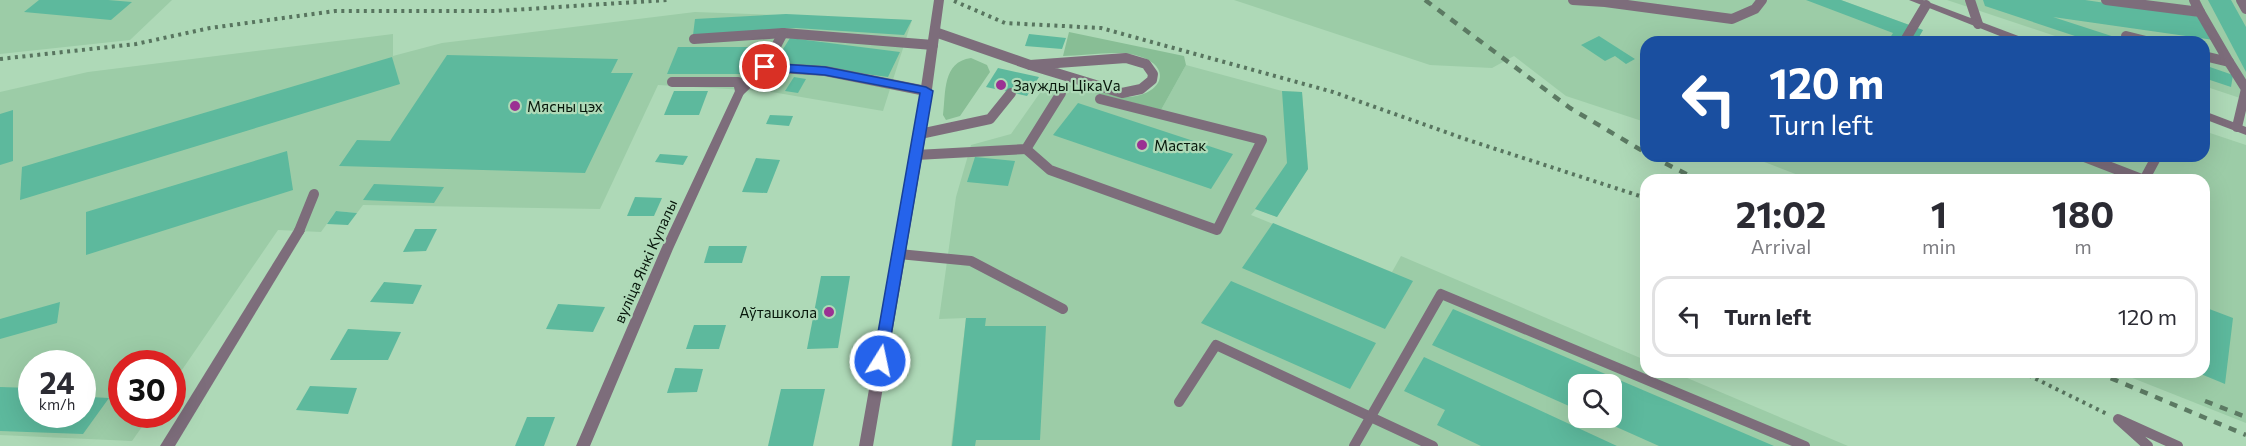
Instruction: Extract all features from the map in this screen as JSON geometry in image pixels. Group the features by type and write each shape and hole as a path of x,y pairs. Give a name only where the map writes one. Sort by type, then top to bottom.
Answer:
{"street":[{"path":"866,446 920,134 939,0"},
{"path":"1914,0 2009,36"},
{"name":"вуліца Янкі Купалы","path":"583,446 667,249 740,91"},
{"path":"2210,117 2242,129"},
{"path":"167,446 299,231"}],"lane":[{"path":"1573,0 1605,2 1732,19 1755,9 1762,0"},
{"path":"1970,0 1978,24"},
{"path":"2106,0 2200,12"},
{"path":"2194,0 2246,89 2242,129"},
{"path":"2241,0 2246,9"},
{"path":"1908,36 1926,5"},
{"path":"740,91 765,67 783,33"},
{"path":"694,39 783,33 934,39 1027,70 1122,93 1135,93 1143,90 1150,85 1153,77 1152,70 1146,64 1123,59 1027,70"},
{"path":"2210,57 2229,62"},
{"path":"765,67 825,71 926,91"},
{"path":"672,82 738,82 740,91"},
{"path":"920,134 990,119 1011,93"},
{"path":"1026,149 1061,93"},
{"path":"916,155 1026,149 1050,170 1217,230 1262,140 1100,99"},
{"path":"2098,162 2128,174"},
{"path":"299,231 314,194"},
{"path":"899,254 948,256 971,261 1063,309"},
{"path":"1354,446 1441,294 1640,377"},
{"path":"1179,402 1216,345 1433,446"},
{"path":"1642,378 1805,446"},
{"path":"2118,419 2148,446"},
{"path":"2118,419 2178,446"}],"path":[{"path":"0,59 136,44 210,28 335,11 496,11 667,0"},
{"path":"951,0 1005,22 1101,28 1333,92 1465,139 1640,196"},
{"path":"2034,378 2118,419"}],"shaded area":[{"path":"0,0 172,0 130,40 0,54"},
{"path":"1234,0 1841,0 1923,30 1920,36 1640,36 1640,120 1566,96 1514,56 1492,68 1430,65"},
{"path":"1947,0 2246,0 2246,100 2210,88 2210,36 2055,36"},
{"path":"695,12 912,20 883,111 766,91 658,85 600,209 363,205 357,213 336,211 321,232 278,230 186,364 186,350 108,350 108,428 141,428 132,441 0,435 0,92 88,72 393,34 393,56 442,43"},
{"path":"1069,32 1184,56 1186,65 1161,110 1052,82 1130,97 1151,90 1160,78 1155,65 1135,55 1109,53 1063,56"},
{"path":"971,58 987,65 990,72 960,116 946,120 943,115 950,72 962,61"},
{"path":"1186,65 1282,91 1302,92 1308,169 1277,217 1256,209 1251,215 1392,272 1401,256 1640,358 1640,378 1687,378 1848,446 951,446 966,318 939,319 956,197 971,145 1011,134 1049,80 1161,110"},
{"path":"2210,133 2246,145 2246,423 2133,378 2210,378 2210,174 1796,174 1764,162 2210,162"}],"building":[{"path":"39,0 132,2 111,20 24,12"},
{"path":"1806,0 1841,0 1923,30 1920,36 1891,36 1893,33"},
{"path":"1983,0 2085,0 2201,17 2214,40 2210,39 2210,36 2186,36 2053,17 2112,36 2075,36 1985,6"},
{"path":"2208,0 2231,0 2246,27 2246,72"},
{"path":"786,14 912,20 904,35 796,28 693,35 695,19"},
{"path":"1029,34 1066,38 1062,49 1025,46"},
{"path":"1599,36 1635,59 1626,64 1615,56 1605,61 1581,45"},
{"path":"790,38 900,52 888,77 775,62"},
{"path":"678,47 750,47 740,74 667,74"},
{"name":"Мясны цэх","path":"447,55 618,59 611,73 633,73 585,173 339,166 357,140 390,141"},
{"path":"392,57 400,84 20,200 22,167"},
{"path":"2210,67 2233,75 2231,87 2210,80"},
{"path":"998,68 1039,77 1027,96 986,87"},
{"path":"771,74 783,76 774,90 762,88"},
{"path":"794,77 806,79 798,93 785,91"},
{"path":"674,91 708,91 699,115 664,115"},
{"path":"1282,91 1302,92 1308,169 1277,217 1255,209 1287,163"},
{"name":"Мастак","path":"1078,103 1233,154 1211,189 1053,135"},
{"path":"13,110 13,161 0,165 0,114"},
{"path":"770,115 793,116 789,126 766,124"},
{"path":"287,151 293,190 86,255 86,212"},
{"path":"660,154 688,156 683,165 655,162"},
{"path":"975,157 1015,161 1008,186 967,182"},
{"path":"756,158 780,160 767,193 742,192"},
{"path":"374,184 444,187 434,203 363,200"},
{"path":"635,197 662,198 654,216 627,216"},
{"path":"336,211 357,213 348,225 327,224"},
{"path":"1273,223 1413,281 1385,329 1242,268"},
{"path":"415,229 437,229 426,251 403,252"},
{"path":"709,246 747,246 742,263 704,263"},
{"name":"Аўташкола","path":"821,276 850,276 838,348 807,349"},
{"path":"1231,281 1376,343 1350,389 1201,323"},
{"path":"384,282 422,285 413,304 370,302"},
{"path":"60,302 57,323 0,339 0,319"},
{"path":"558,304 605,307 593,332 546,329"},
{"path":"1453,309 1605,374 1568,374 1568,406 1432,345"},
{"path":"2210,309 2233,318 2225,384 2210,378"},
{"path":"966,318 986,318 985,326 1046,326 1040,440 976,440 975,446 952,446"},
{"path":"694,325 726,325 719,349 686,349"},
{"path":"348,329 401,332 388,360 330,360"},
{"path":"1424,357 1568,423 1568,428 1578,428 1617,446 1481,446 1437,425 1445,410 1404,391"},
{"path":"675,368 703,369 697,392 667,393"},
{"path":"1622,381 1774,446 1659,446 1619,428 1622,428"},
{"path":"310,386 357,388 348,414 296,410"},
{"path":"0,387 18,388 18,428 87,428 83,434 0,431"},
{"path":"781,389 825,389 813,446 768,446"},
{"path":"96,397 108,399 96,416"},
{"path":"527,417 555,417 544,446 515,446"}],"railway":[{"path":"1425,0 1570,108 1640,149"},
{"path":"1663,162 1686,174"},
{"path":"2110,378 2246,435"},
{"path":"2205,401 2246,417"}],"place":[{"name":"Заужды ЦікаVа","path":"1001,85"},
{"name":"Мясны цэх","path":"515,106"},
{"name":"Мастак","path":"1142,145"},
{"name":"Аўташкола","path":"829,312"}],"route":[{"path":"765,67 825,71 926,91 880,361"}]}
